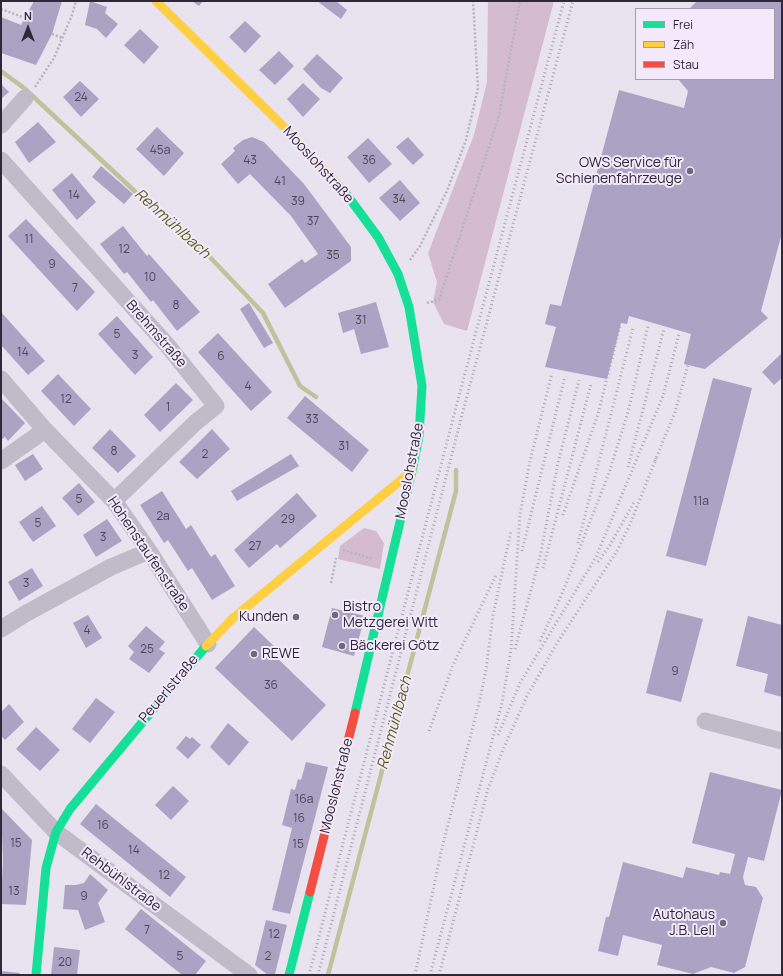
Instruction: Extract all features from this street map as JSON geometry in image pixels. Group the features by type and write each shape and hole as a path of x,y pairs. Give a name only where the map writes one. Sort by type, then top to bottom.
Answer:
{"street":[{"name":"Mooslohstraße","path":"156,1 279,122 342,189 378,237 398,274 409,307 422,386 419,436 412,471 355,712 288,975"},
{"path":"1,125 30,92"},
{"name":"Brehmstraße","path":"1,160 168,346 216,406 195,423 114,501"},
{"name":"Hohenstaufenstraße","path":"1,379 45,430 114,501 149,551 208,644"},
{"path":"1,460 45,430"},
{"name":"Peuerlstraße","path":"36,975 46,868 56,832 70,809 208,644 232,619 412,471"},
{"path":"1,629 25,614 111,567 149,551"},
{"path":"705,721 782,741"},
{"name":"Rehbühlstraße","path":"1,774 56,832 249,975"}],"path":[{"path":"30,92 54,58 76,1"},
{"path":"398,274 420,246 447,191 466,140 478,88 473,1"},
{"path":"409,307 439,300 499,116 520,1"},
{"path":"1,9 25,18"},
{"path":"52,34 62,38"},
{"path":"325,542 338,548 390,563"},
{"path":"331,583 338,548"}],"shaded area":[{"path":"488,1 554,1 467,331 444,324 433,302 437,282 428,253 474,135 487,82"},
{"path":"364,528 376,531 384,543 380,569 338,559 340,546"}],"building":[{"path":"34,1 62,1 52,34 36,65 1,53 1,17 21,25"},
{"path":"90,1 107,7 105,13 118,24 106,38 97,29 85,25"},
{"path":"192,1 203,1 199,6"},
{"path":"317,1 336,1 347,10 341,19"},
{"name":"OWS Service für Schienenfahrzeuge","path":"697,1 782,1 782,233 761,311 768,318 705,369 684,364 691,334 629,316 627,324 621,323 607,379 545,367 556,327 545,324 550,304 561,306 619,90 684,108 688,91 679,80 775,80 775,8 690,8"},
{"path":"245,21 261,36 245,53 229,37"},
{"path":"140,29 159,47 144,64 124,45"},
{"path":"279,51 294,66 275,85 259,70"},
{"path":"317,54 343,78 330,93 321,88 303,69"},
{"path":"80,81 99,99 81,117 63,97"},
{"path":"303,83 320,99 303,117 287,99"},
{"path":"1,84 9,92 1,99"},
{"path":"38,122 56,142 29,163 15,142"},
{"path":"157,127 184,153 164,176 136,149"},
{"path":"252,137 264,142 304,184 351,247 351,261 285,308 268,284 302,259 305,263 318,254 291,216 250,174 238,184 221,164 235,151 233,148 243,140"},
{"path":"408,137 424,155 413,165 396,147"},
{"path":"368,138 392,164 369,183 347,157"},
{"path":"101,166 133,194 124,204 92,177"},
{"path":"72,173 96,202 77,220 52,190"},
{"path":"400,180 420,203 400,221 379,198"},
{"path":"26,219 95,292 77,311 8,236"},
{"path":"123,226 147,256 149,254 200,312 177,331 153,300 151,302 127,272 124,274 100,244"},
{"path":"376,302 389,347 361,354 354,329 343,333 338,313"},
{"path":"249,303 273,343 264,348 240,309"},
{"path":"1,312 45,361 28,375 1,345"},
{"path":"117,316 153,357 135,375 98,334"},
{"path":"218,333 272,392 251,411 198,352"},
{"path":"782,353 782,378 774,385 762,372"},
{"path":"58,374 91,409 74,426 41,391"},
{"path":"713,378 752,388 706,566 666,556"},
{"path":"176,383 193,400 160,432 144,415"},
{"path":"305,396 369,450 352,472 287,418"},
{"path":"1,398 25,423 8,441 5,437 1,440"},
{"path":"110,429 136,456 118,473 92,448"},
{"path":"212,429 230,449 197,479 179,462"},
{"path":"33,454 43,469 25,481 15,465"},
{"path":"291,454 299,466 237,501 231,491"},
{"path":"79,483 95,502 78,516 62,498"},
{"path":"162,491 186,529 191,525 211,557 215,554 235,586 212,600 192,568 188,571 168,540 164,543 140,505"},
{"path":"297,493 317,516 280,548 277,544 249,568 234,550"},
{"path":"42,506 56,526 33,542 19,522"},
{"path":"107,519 122,541 96,557 83,535"},
{"path":"32,568 43,586 19,601 8,582"},
{"path":"332,608 365,616 354,656 322,647"},
{"path":"667,610 703,619 681,702 646,693"},
{"path":"88,615 102,638 86,648 73,623"},
{"path":"748,616 782,625 782,697 764,692 768,674 736,666"},
{"path":"146,626 165,642 159,649 165,653 149,673 129,659 134,652 128,646"},
{"path":"254,627 279,651 275,656 326,705 292,741 215,668"},
{"path":"96,698 115,712 90,743 72,729"},
{"path":"9,704 24,722 5,740 1,736 1,712"},
{"path":"228,723 249,742 229,766 210,747"},
{"path":"36,727 60,750 40,771 16,749"},
{"path":"186,736 190,739 192,737 201,745 188,759 176,748"},
{"path":"306,762 328,767 290,914 272,910 292,828 282,825 291,789 295,790 298,779 301,780"},
{"path":"710,772 782,790 764,861 748,857 743,877 745,885 756,887 763,898 745,967 734,973 711,967 693,974 657,965 662,945 623,935 618,956 598,951 606,917 609,917 623,862 683,878 686,867 719,875 720,872 730,874 735,854 692,843"},
{"path":"173,786 189,801 171,820 155,805"},
{"path":"96,804 186,877 170,897 80,824"},
{"path":"1,808 32,840 26,905 1,904 3,860"},
{"path":"90,874 108,890 98,903 105,922 85,930 78,910 63,909 65,885 84,883"},
{"path":"141,909 206,961 195,975 182,975 125,929"},
{"path":"266,920 287,925 275,974 273,975 268,975 255,965"},
{"path":"54,947 80,950 77,975 51,975"},
{"path":"1,971 20,973 19,975 1,975"}],"waterway":[{"name":"Rehmühlbach","path":"1,71 24,88 142,198 206,253 263,313 300,386 316,397"},
{"name":"Rehmühlbach","path":"328,975 456,491 456,470"}],"railway":[{"path":"309,975 455,411 564,1"},
{"path":"318,975 463,411 573,1"},
{"path":"563,515 598,414 620,326"},
{"path":"540,641 561,596 609,473 628,412 648,326"},
{"path":"578,543 633,328"},
{"path":"628,467 664,329"},
{"path":"498,735 520,683 596,557 663,396 679,334"},
{"path":"655,461 675,412 688,365"},
{"path":"430,975 502,703 511,650 520,514 530,461 552,373"},
{"path":"522,551 565,376"},
{"path":"515,649 540,557 558,463 579,380"},
{"path":"543,568 591,384"},
{"path":"439,975 488,789 502,752 527,696 557,643 617,551 631,522 657,456"},
{"path":"598,562 610,545 634,502"},
{"path":"415,975 442,848 479,703 486,670 493,615 511,531"},
{"path":"429,731 453,665 496,575"}],"traffic: fast":[{"path":"344,191 378,237 398,274 409,307 422,386 419,436 412,471 355,713"},
{"path":"36,975 46,868 56,832 70,809 206,646"},
{"path":"289,975 310,892"}],"traffic: slow":[{"path":"156,1 279,122 344,191"},
{"path":"206,646 232,619 412,471"}],"traffic: jam":[{"path":"310,892 355,713"}],"place":[{"name":"OWS Service für Schienenfahrzeuge","path":"690,171"},
{"name":"Bistro Metzgerei Witt","path":"335,615"},
{"name":"Kunden","path":"296,617"},
{"name":"Bäckerei Götz","path":"342,646"},
{"name":"REWE","path":"254,654"},
{"name":"Autohaus J.B. Lell","path":"723,923"}]}
